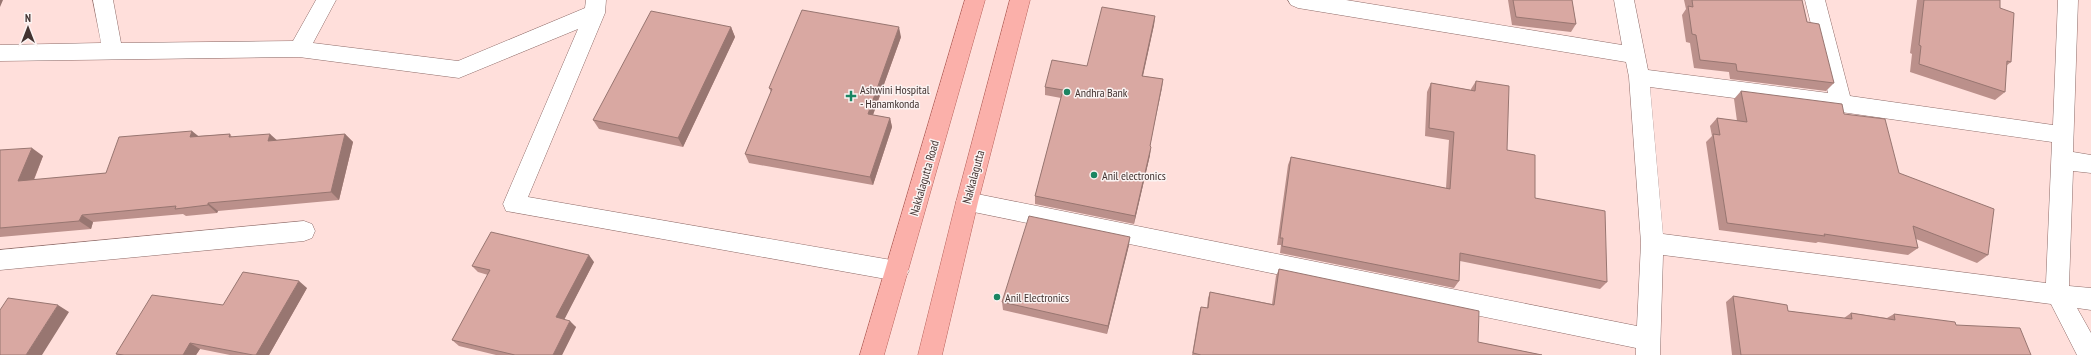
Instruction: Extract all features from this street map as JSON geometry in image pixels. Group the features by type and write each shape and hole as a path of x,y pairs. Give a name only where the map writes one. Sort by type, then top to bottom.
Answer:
{"main road":[{"name":"Nakkalagutta Road","path":"872,355 975,0"},
{"name":"Nakkalagutta","path":"930,355 966,202 1020,0"}],"street":[{"path":"103,0 112,50"},
{"path":"299,49 326,0"},
{"path":"1298,0 1635,55"},
{"path":"966,202 1648,347 1652,243 1639,77 1624,0"},
{"path":"1816,0 1841,103"},
{"path":"2068,0 2057,294 2090,355"},
{"path":"0,53 112,50 299,49 458,70 595,6"},
{"path":"595,6 514,204 897,271"},
{"path":"1639,77 1841,103 2064,135"},
{"path":"2062,160 2091,164"},
{"path":"0,260 304,231"},
{"path":"1652,243 2091,299"}],"building":[{"path":"1513,0 1572,0 1576,24 1516,17"},
{"path":"1692,0 1802,0 1807,22 1819,24 1834,83 1737,71 1736,64 1700,60 1696,35 1692,34 1688,6 1693,7"},
{"path":"1924,0 2000,0 2000,8 2014,13 2011,62 2007,61 2005,92 1919,64 1921,46 1919,45"},
{"path":"1102,7 1155,16 1142,76 1163,79 1151,147 1135,216 1035,196 1063,90 1045,87 1052,60 1087,66"},
{"path":"802,10 899,27 868,114 890,118 870,177 745,154 772,89 769,88"},
{"path":"651,11 731,27 678,138 593,120"},
{"path":"1476,81 1509,86 1507,150 1535,155 1535,198 1605,211 1607,282 1460,253 1459,281 1282,246 1283,238 1280,238 1291,157 1450,189 1454,132 1429,128 1431,83 1475,91"},
{"path":"1741,91 1842,104 1844,114 1885,119 1899,173 1994,209 1988,255 1913,226 1918,248 1824,234 1825,236 1727,223 1713,134 1720,135 1717,118 1747,122"},
{"path":"192,131 190,137 230,134 229,137 270,134 268,141 345,134 331,192 208,203 208,205 175,209 176,206 82,215 79,221 0,228 0,150 32,148 18,181 106,173 119,137"},
{"path":"1029,216 1130,237 1108,326 1002,302"},
{"path":"491,232 589,255 556,317 570,321 553,355 515,355 452,340 490,270 472,266"},
{"path":"1279,269 1479,311 1478,342 1542,355 1201,355 1193,353 1201,307 1208,308 1210,292 1274,305"},
{"path":"243,272 299,281 256,355 190,343 183,355 116,354 152,295 223,305"},
{"path":"1733,296 1787,305 1788,311 1852,319 1851,313 1895,320 1894,314 1955,322 1956,325 2020,328 2031,355 1741,355"},
{"path":"8,298 58,305 26,355 0,355 0,310"}],"place":[{"name":"Andhra Bank","path":"1067,92"},
{"name":"Ashwini Hospital - Hanamkonda","path":"851,96"},
{"name":"Anil electronics","path":"1094,175"},
{"name":"Anil Electronics","path":"997,297"}]}
